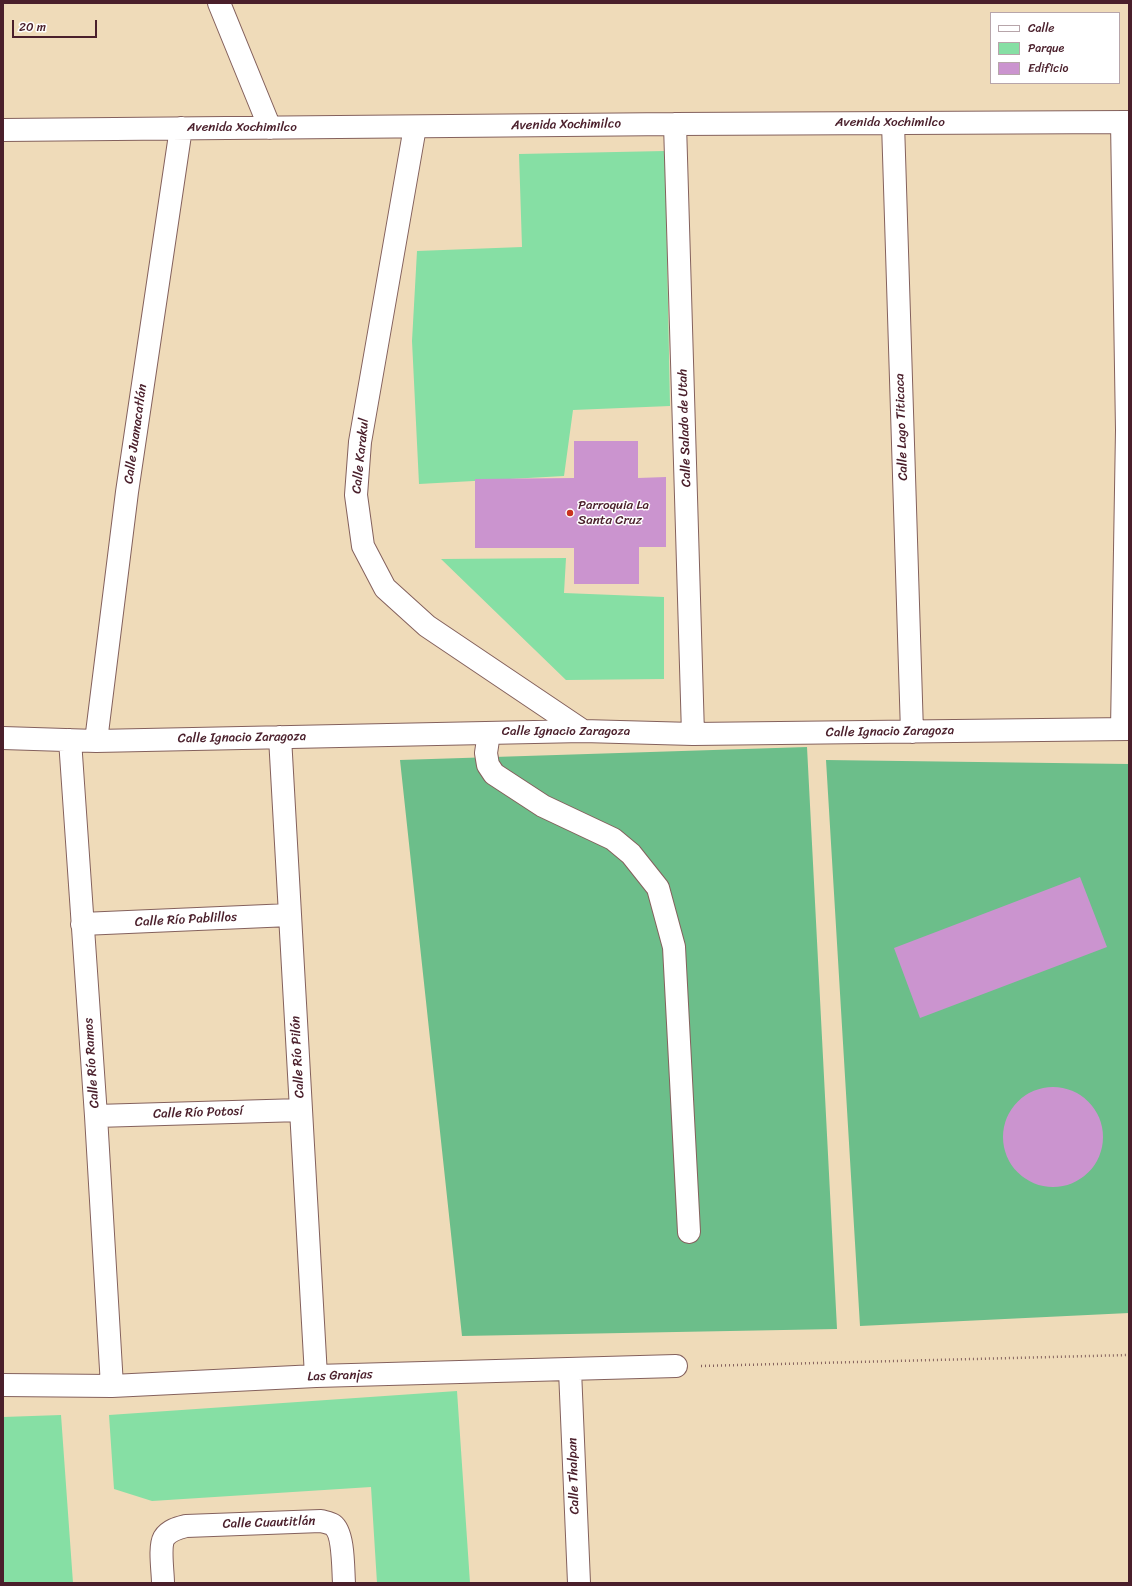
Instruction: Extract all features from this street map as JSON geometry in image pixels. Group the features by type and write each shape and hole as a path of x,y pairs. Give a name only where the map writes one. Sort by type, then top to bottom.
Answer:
{"street":[{"path":"219,3 270,128"},
{"path":"1125,729 1127,430 1126,122"},
{"name":"Avenida Xochimilco","path":"3,130 675,124 1126,122"},
{"name":"Calle Lago Titicaca","path":"893,123 912,732"},
{"name":"Calle Salado de Utah","path":"675,124 693,734"},
{"name":"Calle Karakul","path":"415,126 360,442 356,495 364,546 385,588 427,626 583,731"},
{"name":"Calle Juanacatlán","path":"96,741 128,492 181,128"},
{"name":"Calle Ignacio Zaragoza","path":"3,738 96,741 583,731 693,734 1125,729"},
{"path":"489,733 486,753 488,765 494,774 543,806 613,840 631,854 658,888 674,947 689,1232"},
{"name":"Calle Río Pilón","path":"280,737 316,1376"},
{"name":"Calle Río Ramos","path":"70,740 96,1116 112,1386"},
{"name":"Calle Río Pablillos","path":"82,924 290,915"},
{"name":"Calle Río Potosí","path":"96,1116 301,1110"},
{"name":"Las Granjas","path":"3,1386 112,1386 316,1376 676,1366"},
{"name":"Calle Thalpan","path":"570,1370 579,1583"},
{"name":"Calle Cuautitlán","path":"163,1583 162,1554 164,1538 172,1530 186,1526 321,1521 332,1524 338,1530 344,1583"}],"path":[{"path":"676,1366 1129,1355"}],"green space":[{"path":"665,151 670,406 573,410 564,476 419,484 412,341 417,251 522,247 519,154"},
{"path":"566,558 564,593 664,597 664,679 566,680 441,559"},
{"path":"807,747 837,1329 462,1336 400,760"},
{"path":"826,760 1129,764 1129,1313 860,1326"},
{"path":"457,1391 470,1583 377,1583 371,1487 152,1501 114,1489 109,1415"},
{"path":"61,1415 73,1583 3,1583 3,1417"}],"building":[{"name":"Parroquia La Santa Cruz","path":"574,441 638,441 638,478 666,477 666,547 639,547 639,584 574,584 574,548 475,548 475,479 574,478"},
{"path":"1080,877 1107,947 920,1018 894,948"},
{"path":"1053,1087 1072,1090 1089,1101 1100,1118 1103,1137 1100,1156 1089,1173 1072,1184 1053,1187 1034,1184 1017,1173 1006,1156 1003,1137 1006,1118 1017,1101 1034,1090"}],"place":[{"name":"Parroquia La Santa Cruz","path":"570,513"}]}
